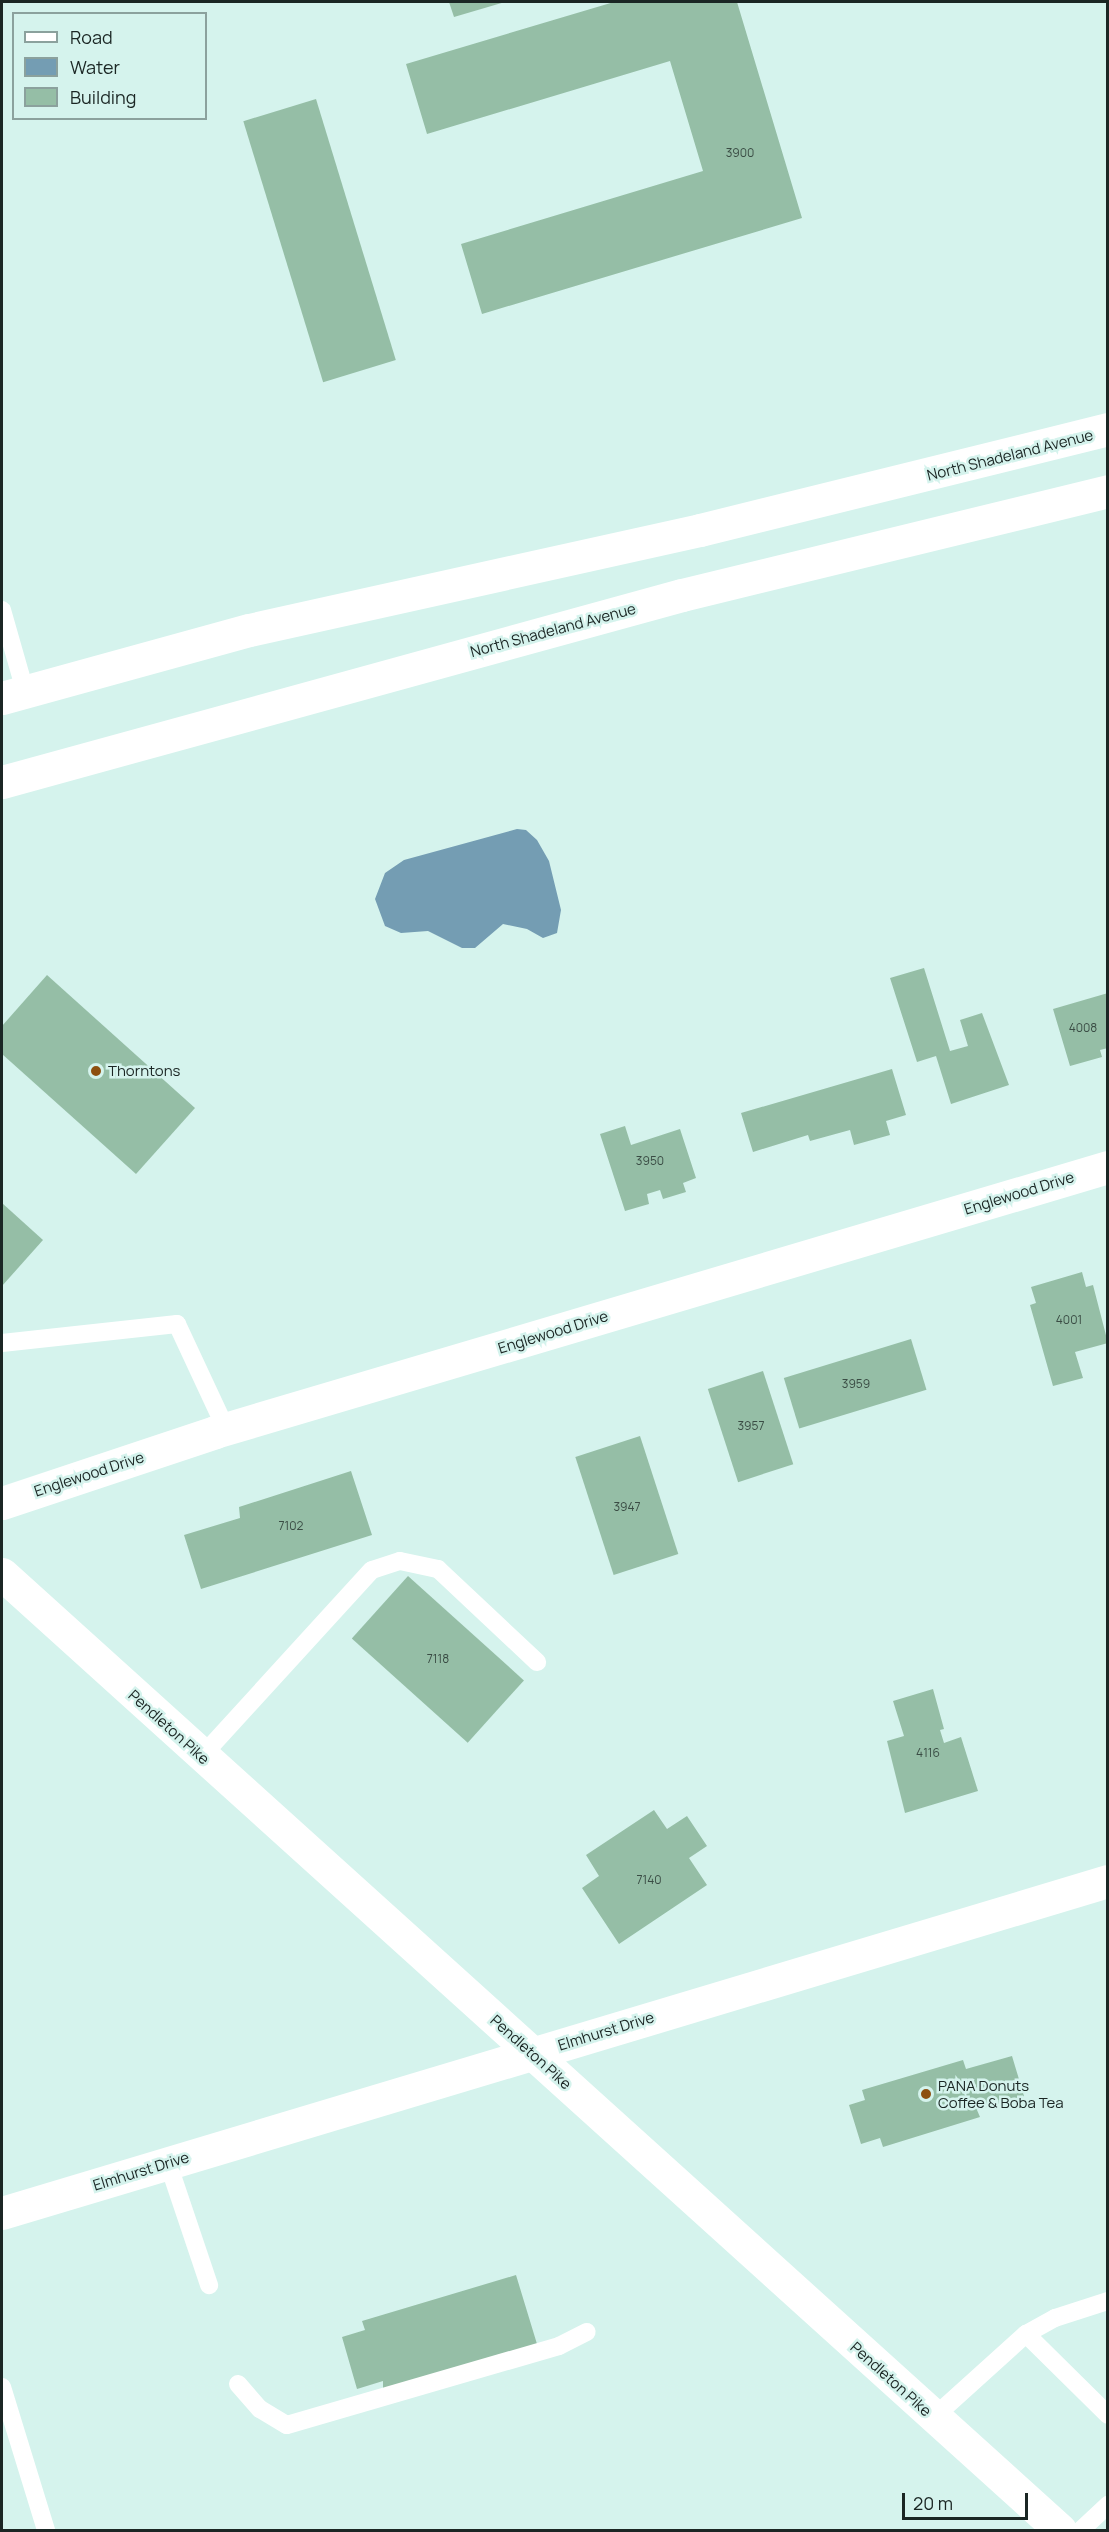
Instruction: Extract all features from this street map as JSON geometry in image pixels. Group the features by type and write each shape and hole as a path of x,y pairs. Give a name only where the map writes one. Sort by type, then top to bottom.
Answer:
{"main road":[{"name":"North Shadeland Avenue","path":"13,694 249,630 700,530 1107,429"},
{"name":"North Shadeland Avenue","path":"2,782 660,601 1107,491"},
{"name":"Englewood Drive","path":"2,1503 226,1429 1107,1167"},
{"name":"Pendleton Pike","path":"2,1574 201,1757 934,2417 1048,2527"},
{"name":"Elmhurst Drive","path":"2,2213 1107,1881"}],"lane":[{"path":"2,610 13,694"},
{"path":"2,1343 177,1324 226,1429"},
{"path":"201,1757 372,1570 400,1561 438,1569 537,1662"},
{"path":"168,2163 210,2285"},
{"path":"934,2417 1026,2334 1055,2318 1107,2301"},
{"path":"238,2384 260,2409 286,2425 559,2346 587,2332"},
{"path":"1026,2334 1107,2415"},
{"path":"2,2387 46,2530"},
{"path":"1081,2530 1107,2505"}],"water":[{"path":"517,829 526,830 537,840 549,861 561,910 557,933 543,938 527,929 503,924 475,948 462,948 428,931 401,933 385,926 375,899 385,873 404,860"}],"building":[{"path":"449,2 505,2 454,17"},
{"path":"614,2 737,2 802,218 482,314 461,244 703,171 670,61 427,134 406,64"},
{"path":"316,99 396,360 323,382 243,121"},
{"path":"924,968 950,1051 968,1046 960,1020 982,1013 1009,1085 951,1104 936,1056 917,1062 890,978"},
{"path":"47,975 195,1108 136,1174 2,1054 2,1026"},
{"path":"1108,993 1108,1048 1100,1050 1102,1057 1070,1066 1053,1009"},
{"path":"892,1069 906,1115 886,1121 890,1135 854,1145 850,1130 810,1141 808,1135 753,1152 741,1113"},
{"path":"625,1126 631,1145 680,1129 696,1178 683,1183 686,1192 663,1199 660,1190 647,1194 649,1204 625,1211 600,1134"},
{"path":"2,1203 43,1240 2,1286"},
{"path":"1082,1272 1086,1287 1093,1285 1108,1343 1075,1352 1083,1378 1053,1386 1030,1305 1036,1303 1031,1287"},
{"path":"911,1339 926,1390 799,1429 784,1378"},
{"path":"763,1371 793,1464 738,1482 708,1389"},
{"path":"640,1436 678,1554 614,1575 575,1457"},
{"path":"351,1471 372,1535 201,1589 184,1535 240,1518 239,1507"},
{"path":"408,1576 524,1680 468,1743 352,1638"},
{"path":"933,1689 944,1729 940,1730 944,1743 961,1737 978,1791 905,1813 887,1741 904,1736 893,1701"},
{"path":"654,1810 667,1829 687,1816 707,1846 689,1858 707,1885 619,1944 582,1888 599,1876 586,1855"},
{"path":"1012,2056 1024,2096 977,2110 980,2117 883,2147 880,2138 861,2144 849,2105 865,2100 862,2090 963,2060 966,2069"},
{"path":"516,2275 537,2344 383,2390 383,2381 357,2389 342,2337 365,2330 362,2321"}],"place":[{"name":"Thorntons","path":"96,1071"},
{"name":"PANA Donuts Coffee & Boba Tea","path":"926,2094"}]}
